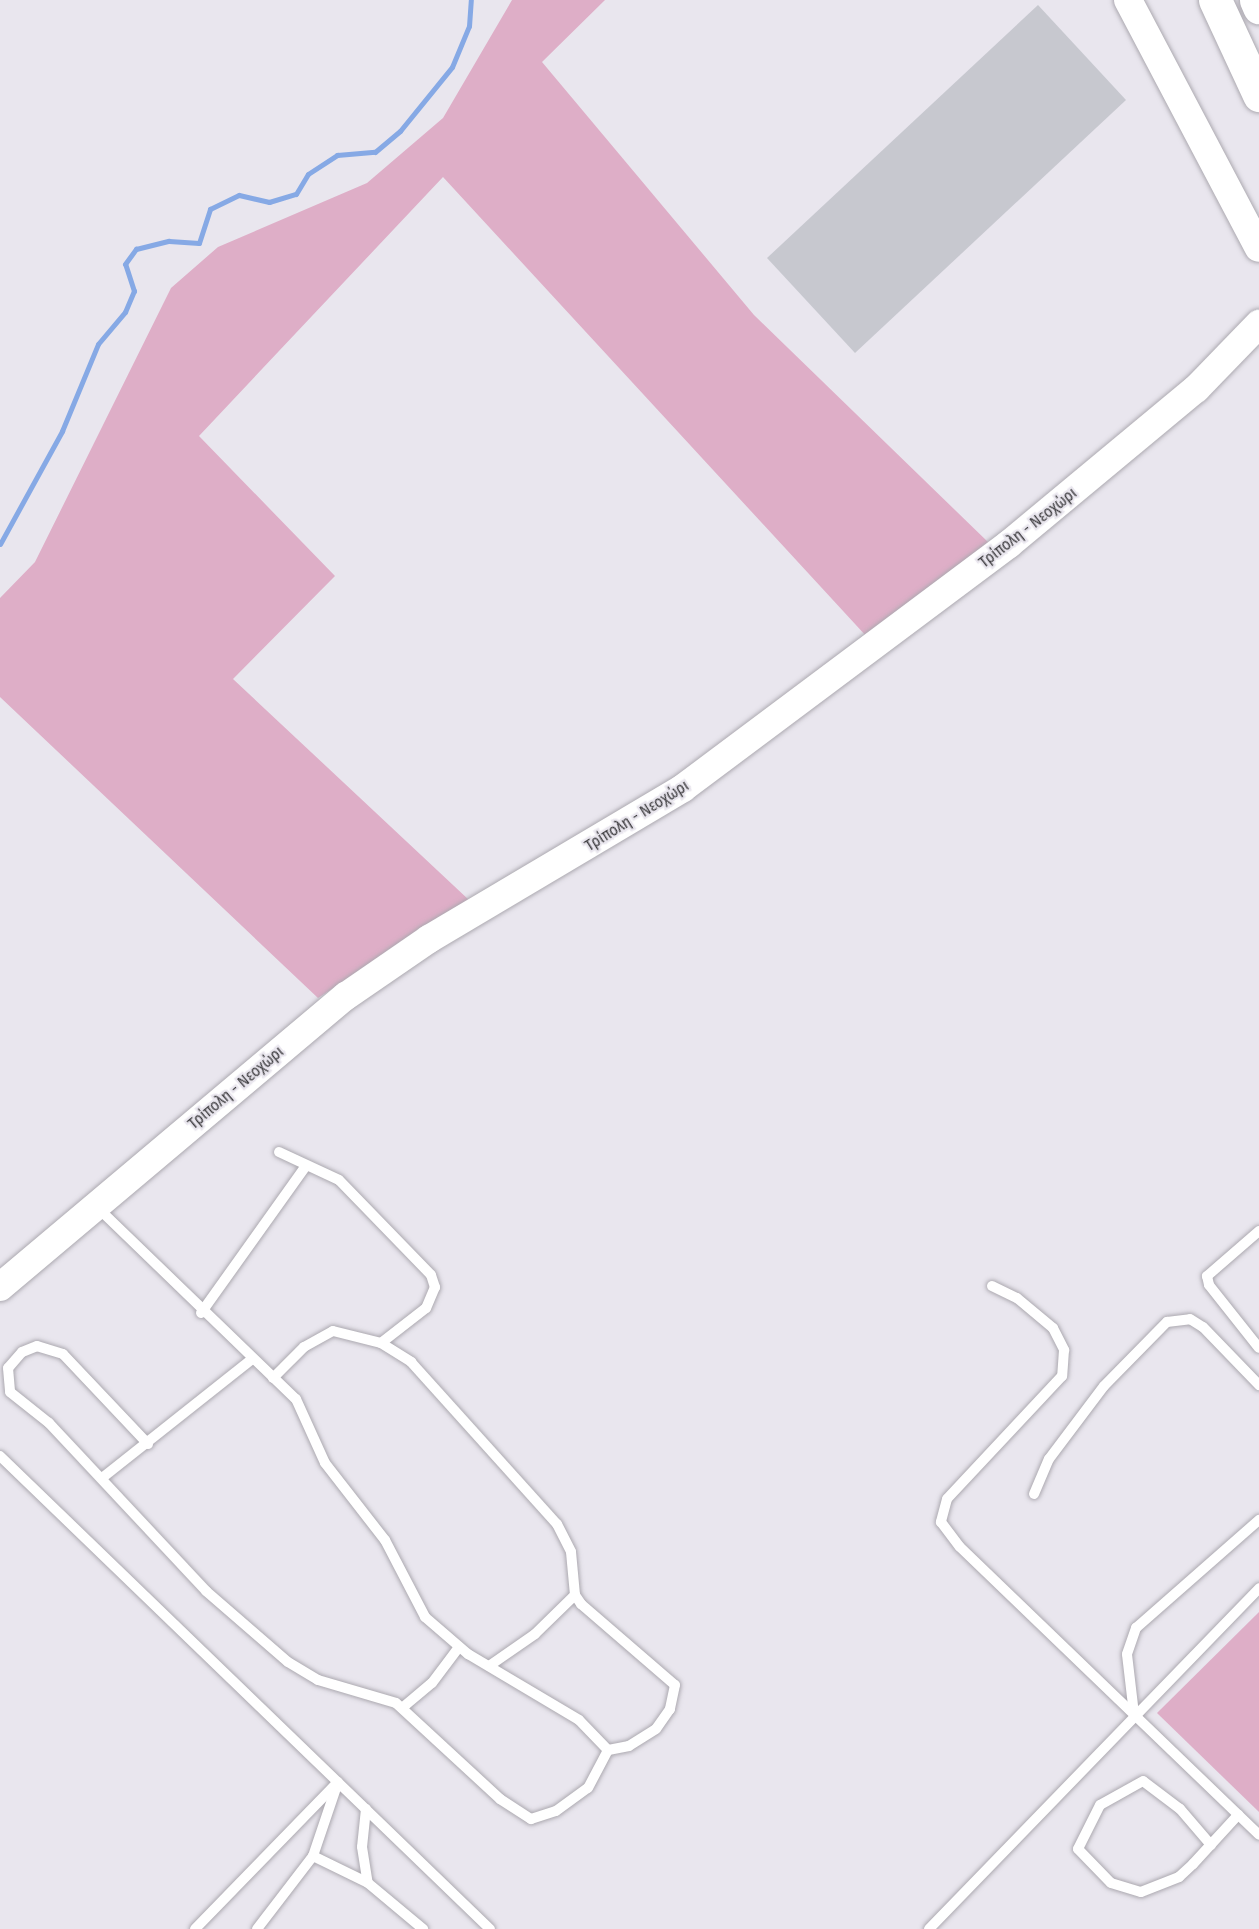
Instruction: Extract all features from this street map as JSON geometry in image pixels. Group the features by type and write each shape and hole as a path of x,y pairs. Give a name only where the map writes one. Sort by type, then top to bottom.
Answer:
{"highway":[{"path":"1215,0 1259,95"},
{"path":"1256,0 1259,7"}],"main road":[{"path":"1128,0 1259,248"},
{"name":"Τρίπολη - Νεοχώρι","path":"0,1287 354,990 683,788 1009,544 1196,389 1259,324"}],"lane":[{"path":"279,1152 305,1167 339,1179 431,1275 435,1287 426,1308 381,1343"},
{"path":"201,1313 305,1167"},
{"path":"96,1206 201,1313 273,1378 311,1422 325,1463 385,1540 425,1617 459,1647 579,1720 608,1750"},
{"path":"1259,1231 1207,1276 1209,1285 1259,1348"},
{"path":"992,1286 1017,1298 1053,1328 1064,1350 1062,1376 946,1499 941,1522 960,1546 1259,1835"},
{"path":"1035,1494 1048,1459 1097,1395 1167,1322 1190,1319 1203,1327 1259,1385"},
{"path":"273,1378 304,1347 333,1331 381,1343 411,1362 557,1524 571,1552 575,1595 605,1630 675,1685 670,1709 656,1730 628,1746 608,1750"},
{"path":"148,1443 63,1354 37,1346 22,1352 8,1368 10,1392 102,1478 206,1591 288,1662 318,1680 402,1708 478,1783 531,1819 577,1798 596,1776 608,1750"},
{"path":"102,1478 252,1359"},
{"path":"0,1456 490,1929"},
{"path":"1134,1714 1127,1654 1136,1628 1259,1520"},
{"path":"928,1929 1134,1714 1259,1588"},
{"path":"489,1666 535,1634 575,1595"},
{"path":"402,1708 432,1683 459,1647"},
{"path":"1210,1845 1180,1809 1143,1781 1100,1805 1078,1849 1111,1883 1141,1892 1179,1877 1210,1845 1238,1815"},
{"path":"257,1929 313,1856 338,1782"},
{"path":"195,1929 338,1782"},
{"path":"366,1809 362,1847 368,1883"},
{"path":"313,1856 368,1883 423,1929"}],"shaded area":[{"path":"512,0 605,0 542,62 754,315 989,543 867,637 443,177 199,436 335,576 233,679 469,900 318,998 0,697 0,598 35,562 171,288 218,247 367,183 443,118"},
{"path":"1259,1612 1259,1812 1157,1713"}],"building":[{"path":"1038,5 1126,100 855,353 767,258"}],"waterway":[{"path":"0,544 62,431 98,344 125,312 134,291 125,264 136,249 169,241 199,243 210,209 239,195 269,202 296,194 308,174 337,155 375,152 400,131 452,67 469,26 471,0"}]}
